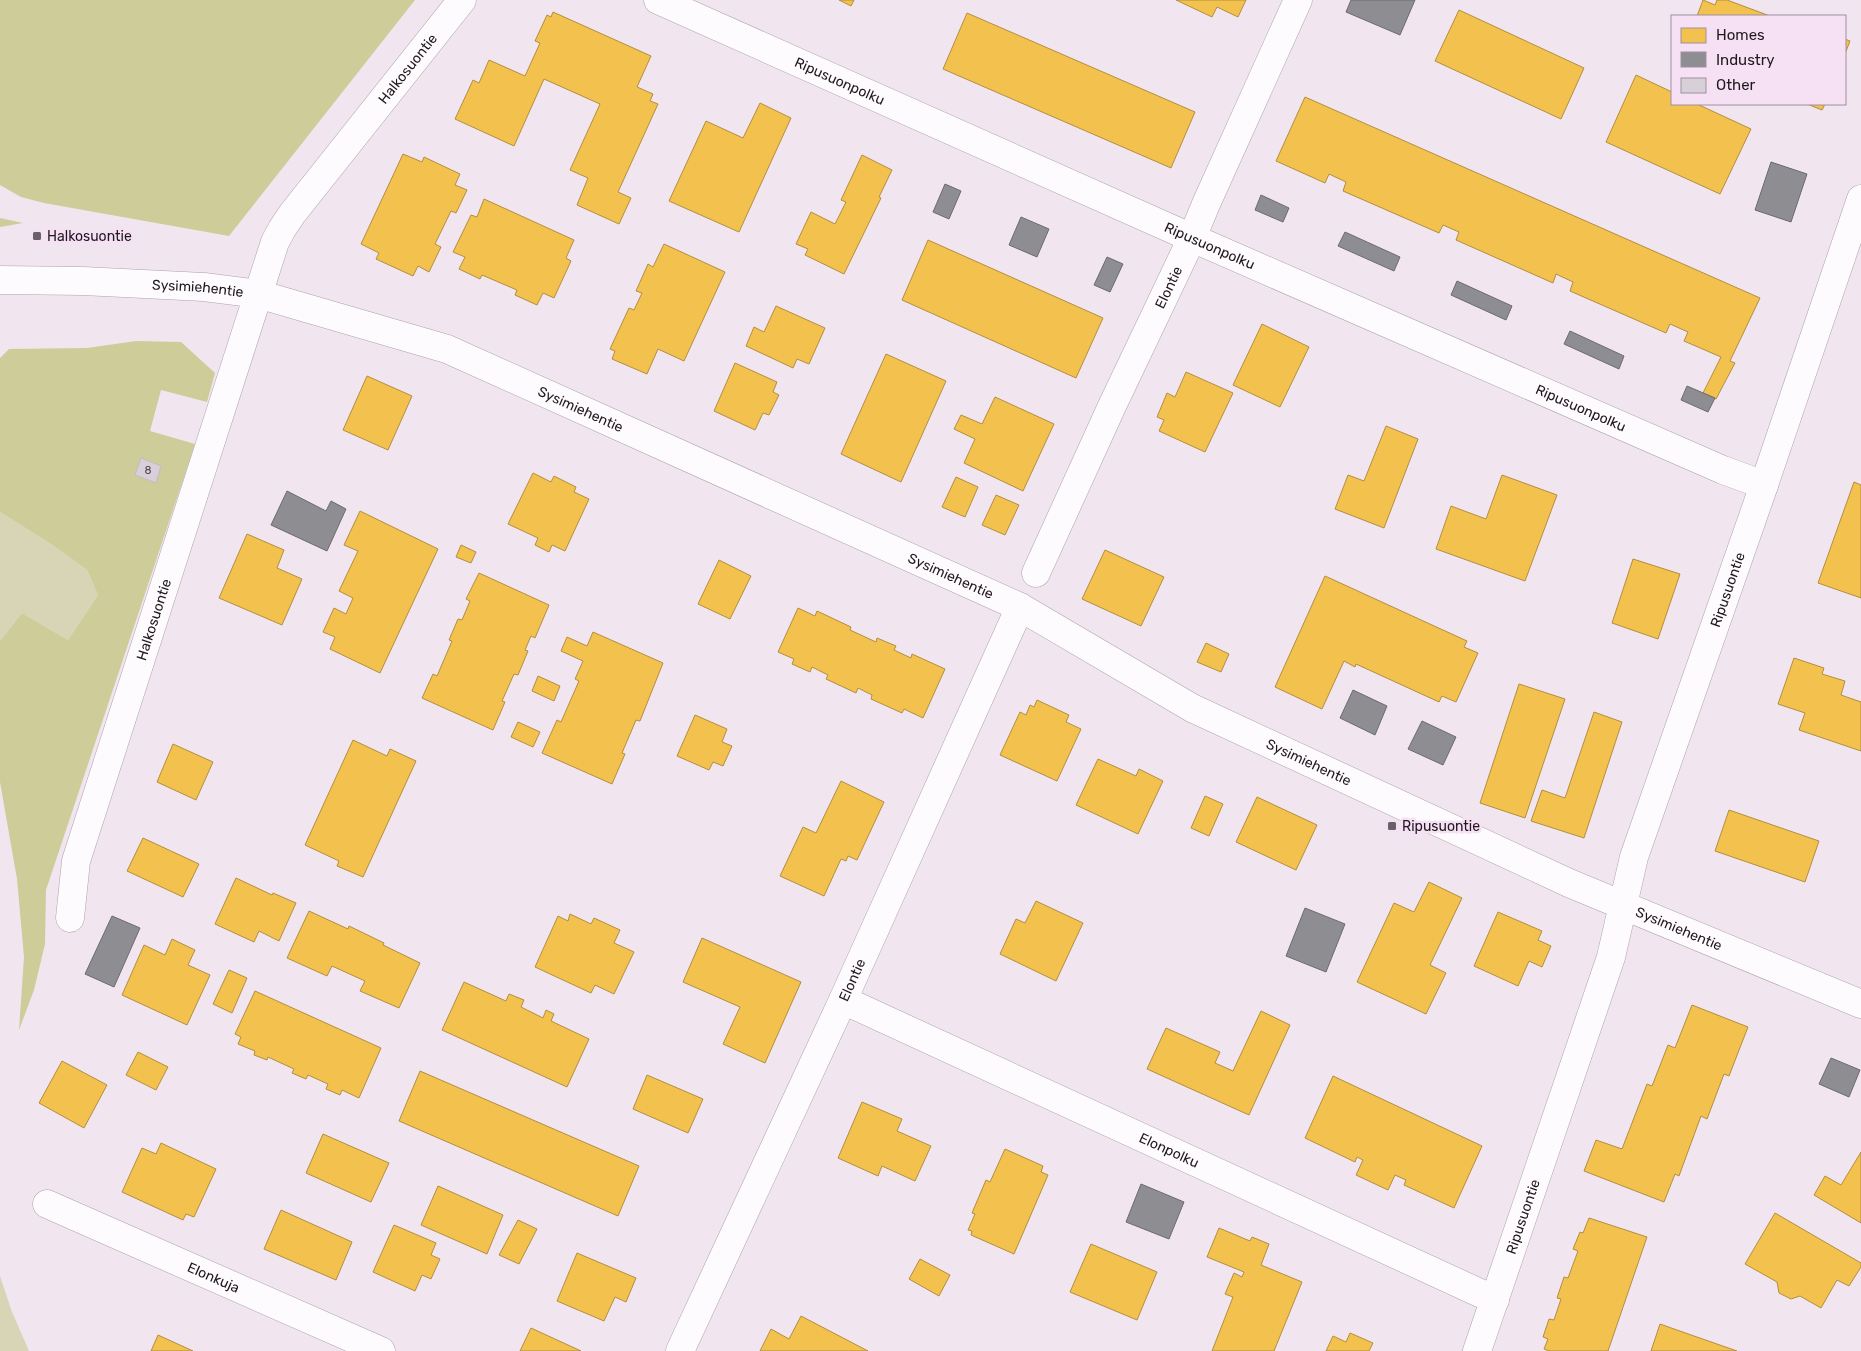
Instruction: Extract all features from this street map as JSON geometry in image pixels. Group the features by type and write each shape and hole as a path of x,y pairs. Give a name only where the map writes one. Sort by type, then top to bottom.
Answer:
{"street":[{"name":"Halkosuontie","path":"70,918 76,861 275,242 282,229 462,0"},
{"name":"Ripusuonpolku","path":"658,0 1192,238 1723,470 1764,485"},
{"name":"Elontie","path":"1036,573 1112,406 1192,238 1298,0"},
{"name":"Ripusuontie","path":"1477,1351 1611,957 1634,857 1764,485 1861,199"},
{"name":"Sysimiehentie","path":"0,280 82,281 204,287 258,294 447,349 1020,607 1192,708 1569,883 1861,1004"},
{"name":"Elontie","path":"680,1351 843,1000 1020,607"},
{"name":"Elonpolku","path":"843,1000 1495,1300"},
{"name":"Elonkuja","path":"47,1204 381,1351"}],"shaded area":[{"path":"0,0 415,0 229,236 44,203 21,197 0,185"},
{"path":"0,218 23,223 0,227"},
{"path":"136,341 181,342 215,373 207,402 161,390 150,431 195,444 46,890 45,944 34,990 19,1030 24,957 17,879 0,782 0,641 22,613 68,640 98,595 87,570 51,544 0,512 0,358 9,349 87,348"},
{"path":"0,512 51,544 87,570 98,595 68,640 22,613 0,641"},
{"path":"0,1276 12,1312 29,1351 0,1351"}],"building: Homes":[{"path":"839,0 854,0 851,6"},
{"path":"1176,0 1246,0 1238,17 1217,7 1212,17"},
{"path":"1703,0 1715,5 1717,0 1727,0 1767,15 1697,15"},
{"path":"1459,10 1584,68 1561,119 1435,61"},
{"path":"553,12 651,56 637,87 653,94 650,101 658,104 618,192 631,198 619,224 577,205 588,178 570,170 600,104 544,79 514,146 455,119 473,80 479,83 489,60 525,76 540,43 535,41 547,15 551,17"},
{"path":"967,13 1195,112 1171,168 943,69"},
{"path":"1846,39 1850,41 1846,51"},
{"path":"1636,75 1671,92 1671,105 1699,105 1751,129 1720,194 1606,142"},
{"path":"1305,97 1760,298 1730,361 1735,363 1716,399 1703,393 1721,357 1684,341 1688,332 1670,324 1666,333 1570,291 1573,282 1556,274 1553,283 1456,240 1459,232 1443,225 1439,233 1343,191 1346,182 1329,174 1325,183 1276,161"},
{"path":"760,103 791,118 739,232 669,201 706,121 743,138"},
{"path":"1810,105 1824,105 1822,110"},
{"path":"403,154 422,162 424,157 460,174 455,185 467,190 456,213 451,211 435,244 441,247 429,272 418,266 413,276 376,259 379,253 361,244"},
{"path":"862,155 892,170 879,197 881,198 844,274 805,255 808,249 796,244 811,212 835,224 846,202 841,200"},
{"path":"484,199 574,240 566,258 571,261 554,298 543,293 537,305 515,295 517,290 482,275 480,279 459,269 465,257 453,252 471,215 477,217"},
{"path":"928,240 1103,318 1076,378 902,300"},
{"path":"664,244 725,272 684,361 658,349 647,374 612,359 615,351 610,349 629,308 634,310 642,293 636,291 648,264 653,267"},
{"path":"776,306 825,328 809,364 797,359 793,368 746,346 754,327 764,332"},
{"path":"1262,324 1309,347 1280,407 1233,385"},
{"path":"886,354 946,381 901,482 841,454"},
{"path":"735,363 777,382 773,392 779,395 769,415 763,413 755,430 714,411"},
{"path":"1186,372 1233,393 1205,452 1159,431 1164,420 1157,417 1167,393 1175,397"},
{"path":"367,376 412,396 388,450 343,430"},
{"path":"995,397 1054,424 1023,491 964,463 975,439 954,429 961,415 982,424"},
{"path":"1386,426 1418,439 1384,528 1335,509 1348,475 1364,481"},
{"path":"533,473 551,482 554,476 576,487 574,492 589,499 565,551 552,545 549,552 535,545 538,538 508,524"},
{"path":"1502,475 1557,495 1525,581 1436,549 1451,506 1486,519"},
{"path":"956,477 978,487 965,517 942,507"},
{"path":"1854,482 1861,485 1861,598 1818,583"},
{"path":"996,495 1019,505 1005,535 982,525"},
{"path":"360,511 438,549 380,673 330,649 335,637 323,632 334,608 346,614 353,598 339,591 358,551 344,545"},
{"path":"247,534 284,550 277,568 302,579 282,625 219,598"},
{"path":"461,545 476,552 471,563 456,557"},
{"path":"1105,550 1164,577 1141,626 1082,599"},
{"path":"1633,559 1680,574 1658,639 1612,623"},
{"path":"719,560 751,576 730,619 698,604"},
{"path":"479,573 549,605 535,638 531,636 525,650 528,651 518,675 514,674 502,701 505,702 493,730 422,698 433,674 437,676 452,641 449,640 458,619 462,620 470,601 466,599"},
{"path":"1325,576 1467,641 1464,647 1478,653 1456,702 1442,696 1439,702 1356,664 1355,667 1344,661 1322,709 1275,687"},
{"path":"798,608 815,616 817,611 851,627 850,630 876,642 877,638 896,646 894,650 911,658 912,654 945,669 923,718 904,709 902,713 871,699 872,695 858,688 856,693 826,679 828,675 812,667 810,672 792,664 794,659 778,652"},
{"path":"593,632 663,663 640,721 636,720 622,753 625,754 612,784 542,753 557,720 561,722 579,681 575,679 583,661 561,651 567,637 587,646"},
{"path":"1206,643 1229,654 1221,672 1197,662"},
{"path":"1794,658 1824,668 1822,674 1845,681 1841,695 1861,702 1861,751 1799,730 1805,713 1778,704"},
{"path":"538,676 560,686 554,701 532,691"},
{"path":"1519,684 1565,699 1525,818 1480,803"},
{"path":"1037,700 1069,715 1066,722 1081,729 1057,781 1000,755 1020,712 1026,715 1030,705 1034,707"},
{"path":"1594,712 1622,722 1584,838 1531,821 1542,790 1565,798"},
{"path":"695,715 727,729 722,742 732,746 723,766 713,762 709,770 677,756"},
{"path":"518,722 540,732 533,747 511,737"},
{"path":"353,740 387,756 390,749 416,761 363,877 337,866 339,861 305,845"},
{"path":"173,744 213,762 196,800 157,782"},
{"path":"1098,759 1136,776 1139,769 1163,781 1138,834 1076,805"},
{"path":"841,781 884,802 857,860 848,856 846,861 841,859 824,896 780,876 803,827 816,833"},
{"path":"1205,796 1223,804 1209,836 1191,828"},
{"path":"1257,797 1317,825 1296,870 1236,842"},
{"path":"1729,810 1819,841 1805,882 1715,851"},
{"path":"143,838 199,864 183,897 127,871"},
{"path":"236,878 272,895 273,893 296,903 279,941 259,931 254,942 215,924"},
{"path":"1429,882 1462,898 1430,965 1446,973 1426,1014 1357,982 1394,903 1414,912"},
{"path":"1036,901 1083,923 1056,981 1000,954 1016,919 1025,923"},
{"path":"309,911 348,929 349,926 420,963 399,1008 360,991 365,981 332,966 327,976 287,958"},
{"path":"1498,912 1542,931 1538,940 1551,946 1542,967 1529,961 1518,986 1474,966"},
{"path":"570,914 591,924 594,918 620,930 614,943 634,952 614,994 595,985 591,993 535,967 558,916 568,921"},
{"path":"702,938 801,982 765,1063 723,1044 740,1007 683,982"},
{"path":"172,939 195,950 188,965 210,975 187,1025 122,995 144,945 165,955"},
{"path":"229,970 247,978 232,1013 213,1004"},
{"path":"464,982 506,1001 509,994 524,1000 521,1007 543,1018 546,1010 554,1014 551,1021 589,1039 567,1087 442,1030"},
{"path":"255,991 381,1048 359,1098 342,1090 340,1095 326,1089 328,1084 308,1075 306,1079 292,1073 294,1069 268,1057 267,1060 254,1055 255,1051 238,1044 241,1037 235,1034"},
{"path":"1692,1005 1748,1027 1729,1076 1724,1074 1707,1119 1701,1116 1679,1176 1675,1174 1664,1202 1584,1171 1596,1140 1622,1149 1647,1084 1652,1086 1668,1045 1675,1048"},
{"path":"1261,1011 1290,1025 1249,1115 1147,1069 1166,1028 1220,1052 1215,1063 1233,1071"},
{"path":"138,1052 168,1067 156,1090 126,1075"},
{"path":"62,1061 107,1085 84,1128 39,1103"},
{"path":"420,1071 639,1166 618,1216 399,1121"},
{"path":"647,1075 703,1099 688,1133 633,1109"},
{"path":"1333,1076 1482,1146 1454,1208 1404,1185 1406,1180 1395,1175 1388,1190 1356,1175 1363,1160 1357,1157 1355,1162 1305,1138"},
{"path":"862,1102 902,1119 897,1131 931,1146 915,1181 882,1166 878,1176 838,1158"},
{"path":"323,1134 389,1163 371,1202 306,1173"},
{"path":"161,1143 216,1169 194,1217 186,1214 183,1220 122,1192 142,1148 156,1154"},
{"path":"1005,1149 1043,1166 1041,1172 1048,1175 1014,1254 971,1235 972,1231 968,1230 975,1214 972,1213 986,1180 990,1182"},
{"path":"1861,1152 1861,1223 1814,1195 1825,1176 1841,1185"},
{"path":"438,1186 503,1215 487,1254 421,1225"},
{"path":"281,1210 352,1242 336,1280 264,1249"},
{"path":"1775,1213 1861,1263 1861,1267 1849,1286 1837,1280 1821,1308 1800,1296 1791,1299 1779,1293 1777,1282 1745,1264"},
{"path":"1589,1218 1647,1237 1608,1351 1549,1351 1544,1349 1548,1339 1543,1337 1549,1319 1554,1320 1561,1299 1557,1298 1564,1277 1568,1278 1578,1251 1573,1249 1580,1232 1583,1233"},
{"path":"518,1220 537,1229 519,1264 499,1255"},
{"path":"394,1225 436,1243 431,1255 440,1259 431,1279 422,1275 415,1291 373,1272"},
{"path":"1219,1228 1250,1241 1252,1237 1269,1244 1261,1265 1302,1282 1274,1351 1212,1351 1233,1297 1225,1294 1234,1273 1242,1277 1244,1272 1207,1257"},
{"path":"1091,1244 1157,1272 1137,1320 1070,1292"},
{"path":"577,1253 636,1278 626,1302 615,1297 604,1321 557,1301"},
{"path":"920,1259 950,1275 939,1296 909,1279"},
{"path":"801,1316 868,1351 760,1351 771,1329 789,1339"},
{"path":"1660,1324 1694,1336 1737,1351 1651,1351"},
{"path":"531,1328 581,1351 520,1351"},
{"path":"1350,1333 1373,1343 1369,1351 1326,1351 1333,1336 1346,1342"},
{"path":"158,1335 193,1351 151,1351"}],"building: Industry":[{"path":"1351,0 1415,0 1400,35 1346,12"},
{"path":"1771,162 1807,174 1791,222 1755,210"},
{"path":"945,184 961,191 949,219 933,212"},
{"path":"1261,195 1289,208 1283,222 1255,210"},
{"path":"1021,217 1049,229 1037,257 1009,245"},
{"path":"1345,232 1400,257 1394,271 1338,246"},
{"path":"1107,257 1123,264 1110,292 1094,285"},
{"path":"1457,281 1512,306 1506,320 1451,295"},
{"path":"1570,331 1624,356 1619,369 1564,344"},
{"path":"1687,386 1715,398 1708,412 1681,400"},
{"path":"287,491 326,511 331,501 346,509 327,551 271,525"},
{"path":"1353,690 1387,706 1375,735 1340,718"},
{"path":"1422,721 1456,737 1443,765 1408,749"},
{"path":"1305,908 1345,924 1326,972 1286,956"},
{"path":"112,916 140,928 114,987 85,974"},
{"path":"1831,1058 1860,1070 1849,1097 1819,1084"},
{"path":"1141,1184 1184,1202 1169,1239 1126,1222"}],"building: Other":[{"path":"141,458 161,466 156,483 135,475"}],"place":[{"name":"Halkosuontie","path":"37,236"},
{"name":"Ripusuontie","path":"1392,826"}]}
